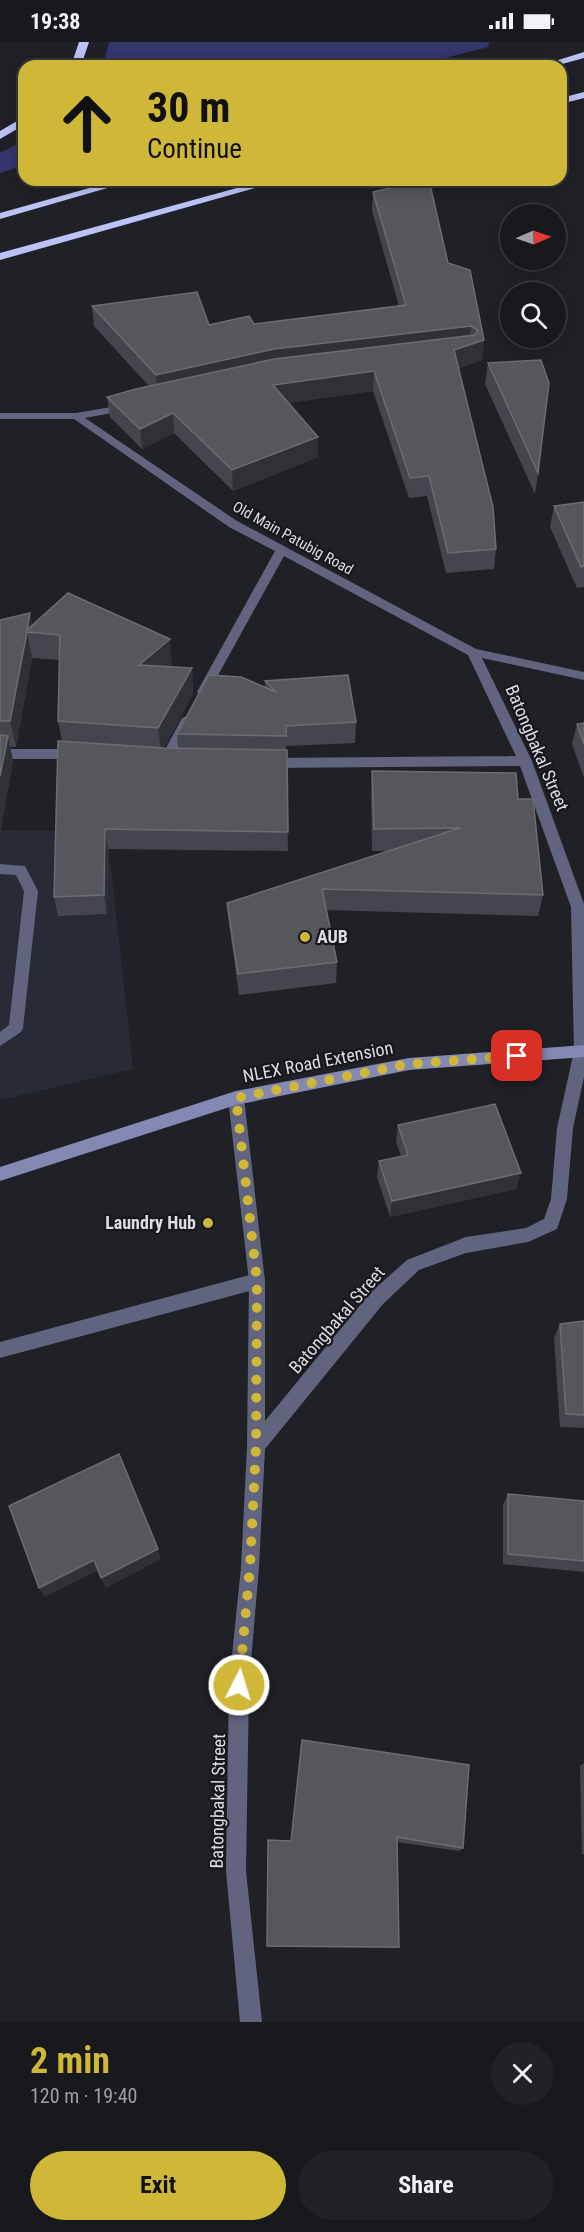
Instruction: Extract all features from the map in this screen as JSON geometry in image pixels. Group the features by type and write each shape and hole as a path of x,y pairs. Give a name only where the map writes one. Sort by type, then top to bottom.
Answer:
{"highway":[{"path":"78,60 84,42"},
{"path":"566,60 584,55"},
{"path":"567,102 584,95"},
{"path":"567,103 584,101"},
{"path":"0,136 18,124"},
{"path":"0,216 108,186"},
{"path":"0,257 256,186"}],"main road":[{"name":"NLEX Road Extension","path":"0,1174 236,1098 409,1064 583,1051"}],"street":[{"path":"0,416 76,416 144,404"},
{"name":"Old Main Patubig Road","path":"76,416 233,524 472,652 584,676"},
{"path":"166,761 281,550"},
{"name":"Batongbakal Street","path":"251,2022 236,1871 239,1685 250,1567 256,1446 377,1298 413,1265 466,1245 528,1235 551,1224 559,1198 565,1128 583,1051 581,908 525,761 472,652"},
{"path":"0,754 90,755"},
{"path":"259,763 525,761"},
{"path":"0,869 20,870 31,891 16,1028 0,1041"},
{"path":"236,1098 257,1281 256,1446"},
{"path":"0,1350 257,1281"}],"shaded area":[{"path":"109,42 489,42 488,47 437,60 104,60"},
{"path":"18,144 18,167 0,173 0,153"},
{"path":"0,830 107,832 133,1069 0,1100"}],"building":[{"path":"398,186 430,186 448,263 470,270 484,340 454,350 493,507 496,549 448,553 429,476 410,478 374,371 273,385 318,437 232,470 173,413 140,429 107,397 274,359 475,335 478,330 471,326 274,349 156,375 92,306 197,292 209,325 249,316 254,324 406,305 373,192"},
{"path":"541,360 549,383 538,473 488,363"},
{"path":"584,502 584,566 581,567 554,506"},
{"path":"68,593 170,639 139,665 192,668 158,728 58,721 60,635 27,632 10,721 0,721 0,620 30,613 27,630"},
{"path":"209,675 241,677 276,692 265,681 348,675 356,722 286,726 286,736 177,734"},
{"path":"584,723 584,744 577,724"},
{"path":"0,735 8,736 0,776"},
{"path":"58,741 164,748 287,750 288,832 105,829 104,895 54,897"},
{"path":"372,771 516,773 518,799 533,799 543,895 322,889 337,962 238,974 227,903 460,828 374,829"},
{"path":"495,1104 521,1173 392,1201 379,1161 408,1155 398,1125"},
{"path":"584,1321 584,1415 566,1414 560,1324"},
{"path":"119,1454 158,1549 101,1578 94,1560 39,1588 9,1506"},
{"path":"508,1494 584,1501 584,1561 508,1554"},
{"path":"302,1740 469,1765 463,1848 397,1837 399,1947 267,1946 268,1840 291,1841"}],"place":[{"name":"AUB","path":"305,937"},
{"name":"Laundry Hub","path":"208,1223"}],"route":[{"path":"239,1685 250,1567 256,1446 257,1281 236,1098 409,1064 517,1056"}]}
